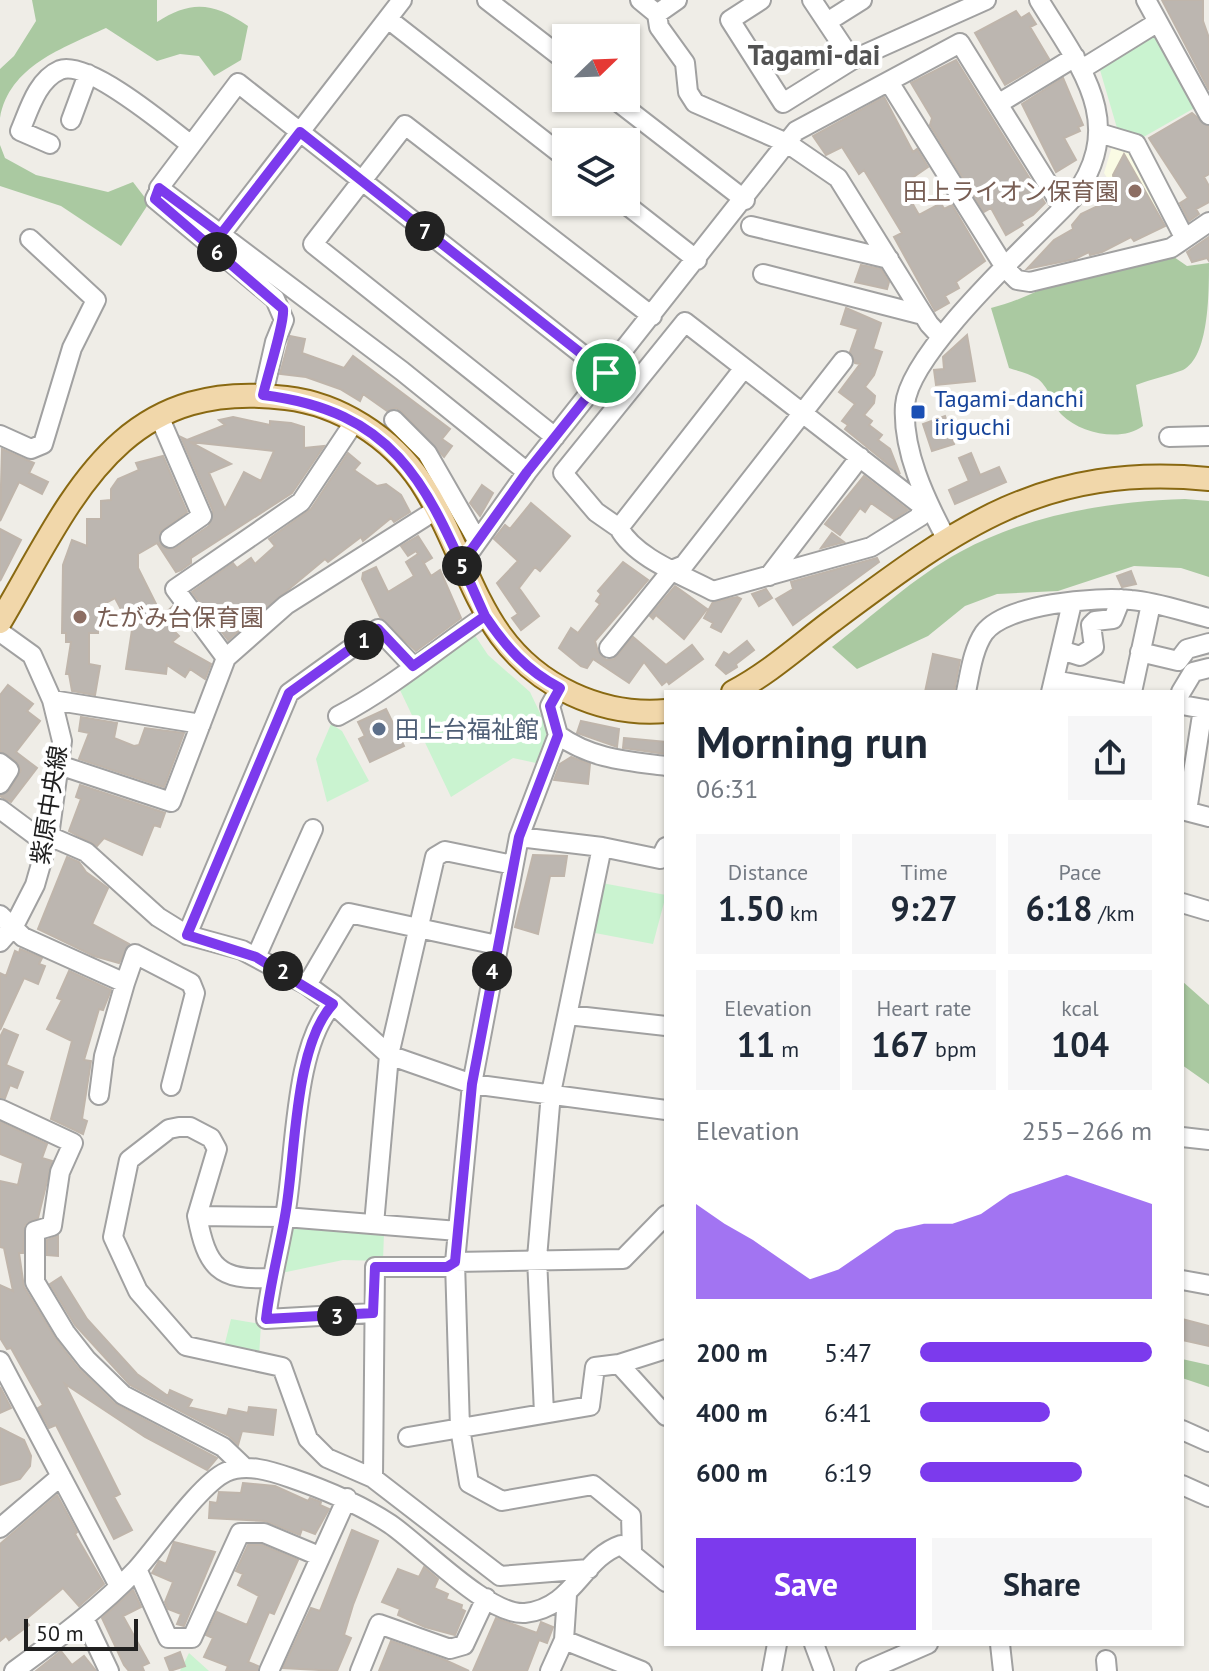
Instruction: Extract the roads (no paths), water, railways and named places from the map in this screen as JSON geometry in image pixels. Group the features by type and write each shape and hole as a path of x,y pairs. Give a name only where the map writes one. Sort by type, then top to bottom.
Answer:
{"main road":[{"path":"0,622 83,482 123,439 159,416 210,398 263,395 324,406 355,421 401,458 436,510 485,616 519,660 560,688 606,708 664,711"},
{"path":"736,690 946,538 999,510 1052,491 1129,477 1209,479"}],"street":[{"path":"221,234 402,0"},
{"path":"487,0 552,50"},
{"path":"640,0 657,14 659,27 685,63 688,92 695,103 787,143 838,178 923,315 941,337"},
{"path":"657,14 677,0"},
{"path":"761,0 730,20 783,103 852,60 986,0"},
{"path":"812,0 852,60"},
{"path":"827,22 862,0"},
{"path":"946,538 924,503 910,450 905,404 916,369 941,337 1063,208 1091,168 1099,133 1095,100 1079,63 1039,0"},
{"path":"1146,0 1208,111"},
{"path":"388,19 552,147"},
{"path":"998,104 1158,22"},
{"path":"459,558 477,540 796,131 960,43 1063,208"},
{"path":"50,144 20,131 33,99 50,76 63,69 78,68 136,103 191,145"},
{"path":"71,120 88,74"},
{"path":"889,82 1006,269 1017,280 1030,282 1145,251 1171,248 1209,222"},
{"path":"263,395 275,342 284,320 283,309 155,199 159,188 238,83 606,373"},
{"path":"631,112 745,200"},
{"path":"555,437 313,244 405,125 652,316"},
{"path":"1099,133 1136,144 1184,237"},
{"path":"159,188 402,371 527,472"},
{"path":"640,215 697,260"},
{"path":"751,226 889,259"},
{"path":"0,435 31,449 43,444 72,348 96,300 30,239"},
{"path":"763,274 923,315"},
{"path":"685,322 924,503 921,516 871,547 713,591 672,570 624,537 619,528 596,512 563,473 685,322"},
{"path":"609,648 672,570 684,565 843,361"},
{"path":"619,528 744,368"},
{"path":"159,416 202,516 170,538"},
{"path":"394,420 433,461 477,540"},
{"path":"226,658 175,589 301,502 355,421"},
{"path":"1169,437 1209,436"},
{"path":"769,576 860,457"},
{"path":"59,765 171,802 226,658 286,605 436,510"},
{"path":"1061,650 1080,656 1089,652 1094,647 1091,625 1095,621 1113,619 1121,599"},
{"path":"967,690 983,635 990,626 1020,611 1121,599 1209,618"},
{"path":"1072,603 1053,686 1098,690"},
{"path":"1132,690 1151,604"},
{"path":"338,716 386,690 413,666 485,616"},
{"path":"187,935 289,693 378,629 413,666"},
{"name":"紫原中央線","path":"0,632 32,655 52,700 62,741 48,840 35,885 7,920 0,942"},
{"path":"1140,652 1178,661 1187,649 1209,643"},
{"path":"1182,690 1193,672 1209,668"},
{"path":"560,688 550,706 558,735 519,837 472,1084 455,1262 460,1428 469,1483 502,1501 593,1485 631,1516 632,1551"},
{"path":"52,700 201,724"},
{"path":"1184,705 1206,710 1187,788 1198,813"},
{"path":"558,735 587,753 664,766"},
{"path":"0,763 9,770 0,784"},
{"path":"0,809 48,840 86,852 158,917 187,935 256,957 307,985 333,1004 389,1055 472,1084 664,1110"},
{"path":"256,957 313,829"},
{"path":"519,837 602,847 660,859 664,851"},
{"path":"544,1413 537,1258 551,1093 602,847"},
{"path":"374,1224 389,1055 435,857 445,851 513,865"},
{"path":"1184,904 1209,911"},
{"path":"307,985 349,913 497,945"},
{"path":"7,920 23,937 125,983"},
{"path":"99,1095 104,1056 135,954 191,983 195,993 171,1086"},
{"path":"333,1004 322,1016 303,1077 285,1217 271,1278 266,1319 373,1313"},
{"path":"568,1015 664,1026"},
{"path":"0,1109 73,1143 60,1172 52,1226 35,1231 35,1282 65,1332 123,1395 156,1416 212,1441 245,1468 284,1476 347,1498 391,1524 486,1598 523,1613 567,1595 609,1549 621,1545 664,1580"},
{"path":"271,1278 245,1280 222,1271 205,1247 197,1216 217,1149 211,1138 190,1127 169,1129 129,1160 113,1237 138,1291 186,1346 282,1367 308,1439 327,1458 373,1478 500,1576 589,1569"},
{"path":"1184,1137 1209,1140"},
{"path":"197,1216 285,1217 458,1231"},
{"path":"373,1478 375,1267 447,1267 455,1262 537,1258 623,1259 664,1217"},
{"path":"1184,1280 1209,1285"},
{"path":"408,1437 590,1406 595,1367 619,1364 664,1350"},
{"path":"0,1361 119,1586"},
{"path":"619,1364 664,1414"},
{"path":"1184,1431 1209,1442"},
{"path":"14,1671 84,1618 137,1569 214,1479 245,1468"},
{"path":"0,1528 61,1476"},
{"path":"1184,1486 1209,1497"},
{"path":"269,1671 347,1498"},
{"path":"137,1569 168,1638 185,1640 192,1638 240,1533 264,1533 319,1556"},
{"path":"550,1671 564,1640 567,1595"},
{"path":"360,1671 379,1624 450,1649 464,1645 486,1598"},
{"path":"84,1618 109,1671"},
{"path":"564,1640 642,1671"},
{"path":"772,1671 777,1646"},
{"path":"815,1646 824,1671"},
{"path":"866,1671 923,1646"},
{"path":"1000,1646 1003,1671"}],"place":[{"name":"田上ライオン保育園","path":"1135,191"},
{"name":"Tagami-danchi iriguchi","path":"918,412"},
{"name":"たがみ台保育園","path":"80,617"},
{"name":"田上台福祉館","path":"379,729"}],"district":[{"name":"Tagami-dai","path":"814,54"}]}
